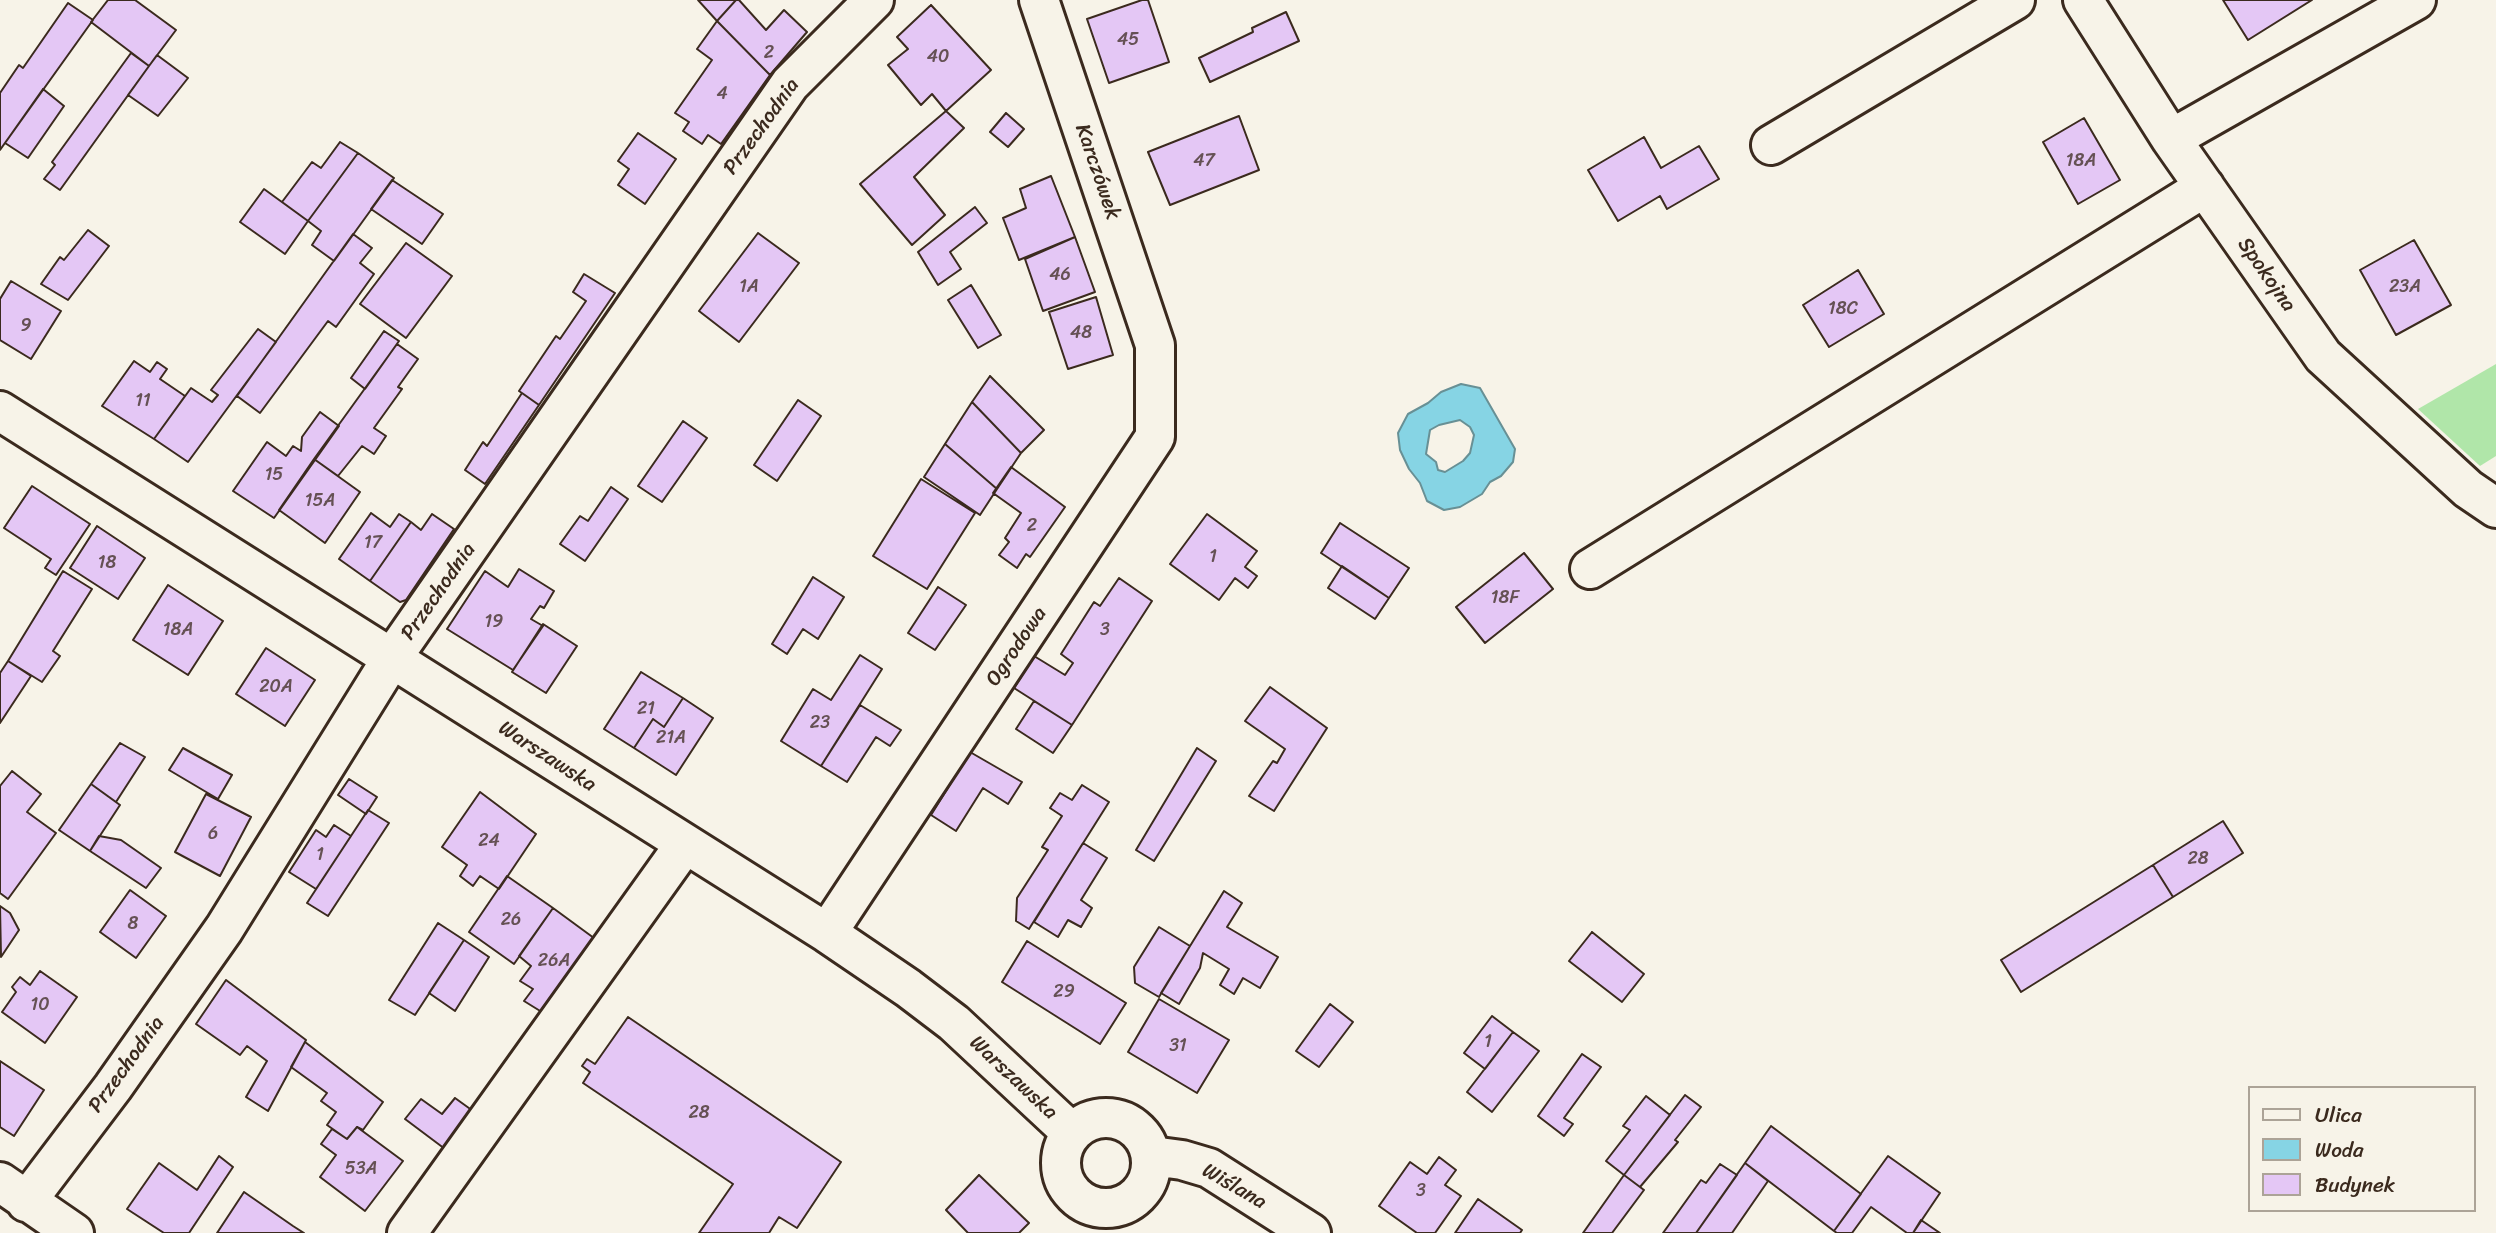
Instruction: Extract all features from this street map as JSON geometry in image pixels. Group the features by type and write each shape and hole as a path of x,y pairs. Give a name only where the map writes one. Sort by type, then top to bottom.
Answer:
{"street":[{"name":"Przechodnia","path":"13,1192 113,1087 224,929 392,658 790,84 874,0"},
{"name":"Karczówek","path":"1039,0 1155,345"},
{"path":"1771,145 2015,0"},
{"name":"Spokojna","path":"2083,0 2171,139 2323,356 2468,489 2496,508"},
{"path":"2171,139 2416,0"},
{"path":"1590,569 2205,187"},
{"name":"Ogrodowa","path":"827,933 1155,437 1155,345"},
{"name":"Warszawska","path":"0,411 827,933 954,1023 1072,1133"},
{"path":"407,1233 685,844"},
{"path":"1102,1118 1119,1119 1134,1127 1146,1140 1152,1156 1152,1169 1141,1194 1136,1218 1113,1209 1095,1207 1085,1216 1068,1189 1060,1160 1072,1133 1085,1123 1102,1118"},
{"name":"Wiślana","path":"1152,1156 1182,1160 1209,1168 1311,1233"},
{"path":"13,1192 74,1233"}],"green space":[{"path":"2496,364 2496,456 2480,466 2418,409"}],"water":[{"path":"1461,384 1480,388 1515,449 1513,462 1501,476 1490,482 1482,494 1460,507 1444,510 1427,501 1420,483 1409,469 1400,450 1398,433 1408,414 1441,392","holes":["1460,420 1470,427 1474,435 1470,453 1463,461 1445,472 1438,470 1436,462 1426,454 1430,430"]}],"building":[{"path":"108,0 135,0 176,30 149,66 91,22"},
{"path":"698,0 736,0 717,21"},
{"path":"739,0 766,30 784,10 807,32 770,75 717,21"},
{"path":"1148,0 1169,62 1109,83 1087,19"},
{"path":"2223,0 2312,0 2248,40"},
{"path":"68,3 93,20 0,150 0,93 19,65 23,68"},
{"path":"931,5 991,70 946,111 932,94 921,105 888,65 908,49 897,37"},
{"path":"1286,12 1299,41 1210,82 1199,58 1253,32 1252,28"},
{"path":"717,21 770,75 721,144 708,135 702,144 683,131 689,122 675,113 712,60 697,49"},
{"path":"131,53 149,66 60,190 44,179 55,165 52,162"},
{"path":"157,55 188,78 158,116 128,95"},
{"path":"43,89 64,106 28,158 5,143"},
{"path":"946,111 964,128 914,177 945,215 912,245 860,184"},
{"path":"1006,113 1024,129 1008,147 990,132"},
{"path":"1239,116 1259,170 1170,205 1148,152"},
{"path":"2084,118 2120,180 2078,204 2043,142"},
{"path":"638,133 676,159 645,204 618,185 629,169 618,161"},
{"path":"1644,137 1661,168 1699,146 1719,179 1667,209 1660,196 1618,221 1588,170"},
{"path":"340,142 358,153 308,221 282,202 312,162 321,168"},
{"path":"358,153 394,178 334,261 312,245 321,231 308,221"},
{"path":"1051,176 1075,237 1019,260 1003,218 1026,208 1020,189"},
{"path":"392,180 443,214 422,244 371,209"},
{"path":"264,189 308,221 285,254 240,222"},
{"path":"975,207 987,223 950,252 961,269 938,285 918,252"},
{"path":"88,230 109,246 68,300 41,284 60,257 64,260"},
{"path":"758,233 799,263 739,342 699,311"},
{"path":"353,234 372,248 360,263 374,274 336,327 328,321 260,413 237,396"},
{"path":"1075,237 1095,292 1043,311 1025,259"},
{"path":"2414,240 2451,305 2396,335 2360,270"},
{"path":"406,243 452,276 406,338 360,304"},
{"path":"1858,270 1884,314 1829,347 1803,305"},
{"path":"584,274 615,293 539,405 519,391 556,336 560,339 586,301 573,292"},
{"path":"11,281 61,311 31,359 0,340 0,299"},
{"path":"971,285 1001,335 978,348 948,300"},
{"path":"1096,297 1113,355 1068,369 1049,312"},
{"path":"258,329 276,342 188,462 154,439 191,388 212,402 218,395 211,390"},
{"path":"384,331 399,341 365,389 351,378"},
{"path":"397,344 418,359 398,387 402,389 374,428 386,436 374,454 362,446 338,476 314,459"},
{"path":"134,361 150,372 157,362 167,369 160,379 185,396 154,439 102,406"},
{"path":"990,376 1044,430 1021,453 972,402"},
{"path":"522,393 539,405 485,484 465,470 483,442 487,446"},
{"path":"798,400 821,416 777,481 754,465"},
{"path":"972,402 1021,453 997,489 945,444"},
{"path":"320,412 339,426 274,518 233,491 267,442 286,456 293,446 301,451 302,437"},
{"path":"683,421 707,438 662,502 638,486"},
{"path":"945,444 997,489 980,515 924,477"},
{"path":"314,459 360,492 325,543 279,510"},
{"path":"1011,467 1065,507 1030,557 1026,554 1017,568 999,555 1009,542 1005,538 1021,513 993,493"},
{"path":"921,479 975,513 927,589 873,556"},
{"path":"32,486 90,524 56,575 45,568 51,559 4,528"},
{"path":"611,487 628,499 585,561 560,544 580,516 588,521"},
{"path":"371,513 390,527 399,514 411,522 370,581 339,559"},
{"path":"432,514 454,529 406,600 400,602 370,581 411,522 421,530"},
{"path":"1207,514 1257,551 1245,567 1257,576 1248,588 1235,578 1219,600 1170,564"},
{"path":"1340,523 1409,568 1389,598 1321,553"},
{"path":"97,526 145,558 118,599 70,568"},
{"path":"1524,553 1553,589 1485,643 1456,607"},
{"path":"1342,566 1389,598 1375,619 1328,588"},
{"path":"519,569 554,591 544,608 540,606 531,619 543,626 513,670 447,629 485,571 508,587"},
{"path":"63,571 92,589 53,651 60,656 42,682 8,661"},
{"path":"813,577 844,597 818,639 803,629 787,654 772,644"},
{"path":"1119,578 1152,601 1072,725 1014,688 1034,656 1065,675 1073,663 1061,654 1094,602 1100,606"},
{"path":"168,585 223,621 188,675 133,640"},
{"path":"938,587 966,605 935,650 908,633"},
{"path":"543,624 577,646 546,693 512,672"},
{"path":"266,648 315,680 285,726 236,694"},
{"path":"860,655 882,669 821,766 781,741 813,689 831,700"},
{"path":"8,661 31,676 0,723 0,673"},
{"path":"641,672 683,698 664,727 653,719 634,748 604,729"},
{"path":"1270,687 1327,728 1274,811 1249,796 1273,761 1277,763 1285,749 1245,721"},
{"path":"683,698 713,718 676,775 634,748 653,719 664,727"},
{"path":"1034,701 1072,725 1053,753 1016,729"},
{"path":"860,705 901,730 890,746 876,737 847,782 821,766"},
{"path":"120,743 145,757 116,802 91,784"},
{"path":"183,748 232,775 218,799 169,770"},
{"path":"1197,748 1216,761 1154,861 1136,850"},
{"path":"970,752 1022,782 1008,804 983,788 956,831 931,815"},
{"path":"12,771 41,794 27,812 56,833 8,899 0,893 0,786"},
{"path":"349,779 377,797 366,814 338,795"},
{"path":"91,784 120,805 90,851 59,830"},
{"path":"1082,785 1109,802 1029,929 1016,921 1017,898 1048,850 1042,847 1062,816 1050,808 1060,793 1072,800"},
{"path":"480,792 536,834 499,889 480,876 473,886 460,876 467,865 442,847"},
{"path":"206,794 251,817 220,876 175,852"},
{"path":"368,810 389,823 328,916 307,903"},
{"path":"2223,821 2243,853 2173,897 2153,865"},
{"path":"334,825 351,836 316,889 289,872 316,830 326,837"},
{"path":"99,836 121,840 161,868 146,888 90,851"},
{"path":"1083,843 1107,858 1081,900 1092,908 1081,927 1068,920 1058,937 1034,922"},
{"path":"2153,865 2173,897 2021,992 2001,960"},
{"path":"507,876 553,908 514,964 469,932"},
{"path":"130,890 166,916 136,958 100,932"},
{"path":"1224,891 1242,903 1227,927 1278,957 1260,988 1243,978 1234,994 1220,985 1229,969 1203,953 1200,968 1179,1004 1161,993"},
{"path":"0,906 10,913 19,930 1,957"},
{"path":"553,908 598,941 545,1014 524,1001 533,989 520,981 531,966 519,956"},
{"path":"438,923 464,940 415,1015 389,1000"},
{"path":"1159,927 1190,946 1159,997 1135,983 1134,967"},
{"path":"1592,932 1644,974 1622,1002 1569,961"},
{"path":"464,940 489,957 455,1011 429,993"},
{"path":"1027,941 1126,1003 1100,1044 1002,982"},
{"path":"40,971 77,997 45,1043 2,1012 16,992 12,987 20,977 30,985"},
{"path":"226,980 306,1040 268,1111 246,1097 267,1061 247,1046 240,1055 196,1024"},
{"path":"1159,999 1229,1040 1197,1093 1128,1052"},
{"path":"1330,1004 1353,1022 1319,1067 1296,1051"},
{"path":"1492,1016 1513,1032 1485,1069 1464,1053"},
{"path":"628,1017 841,1162 797,1228 779,1217 769,1233 699,1233 733,1184 583,1083 590,1072 582,1066 587,1059 595,1064"},
{"path":"1513,1032 1539,1051 1492,1112 1467,1092"},
{"path":"305,1042 383,1102 363,1130 357,1127 347,1139 327,1125 336,1112 321,1101 327,1093 291,1067"},
{"path":"1582,1054 1601,1067 1564,1118 1573,1124 1564,1136 1538,1116"},
{"path":"0,1061 44,1090 14,1136 0,1127"},
{"path":"1685,1095 1701,1107 1675,1140 1678,1142 1640,1187 1624,1175"},
{"path":"1646,1096 1670,1115 1624,1175 1606,1161 1630,1130 1623,1126"},
{"path":"455,1098 473,1111 445,1149 405,1119 421,1099 442,1114"},
{"path":"1771,1126 1861,1194 1834,1231 1745,1163"},
{"path":"357,1127 403,1161 365,1211 320,1177 336,1155 321,1144 332,1129 347,1139"},
{"path":"219,1156 233,1167 189,1233 164,1233 127,1209 159,1163 197,1190"},
{"path":"1888,1156 1940,1193 1913,1233 1907,1233 1871,1207 1852,1233 1834,1231"},
{"path":"1439,1157 1456,1170 1445,1185 1461,1196 1435,1233 1417,1233 1379,1206 1410,1162 1427,1174"},
{"path":"1745,1163 1768,1181 1732,1233 1696,1233"},
{"path":"1720,1164 1737,1175 1696,1233 1663,1233 1701,1180 1706,1183"},
{"path":"979,1175 1029,1223 1019,1233 968,1233 946,1210"},
{"path":"1624,1175 1644,1190 1612,1233 1583,1233"},
{"path":"244,1192 293,1226 304,1233 217,1233"},
{"path":"1478,1199 1522,1230 1520,1233 1455,1233"},
{"path":"1921,1220 1940,1233 1913,1233"}]}
